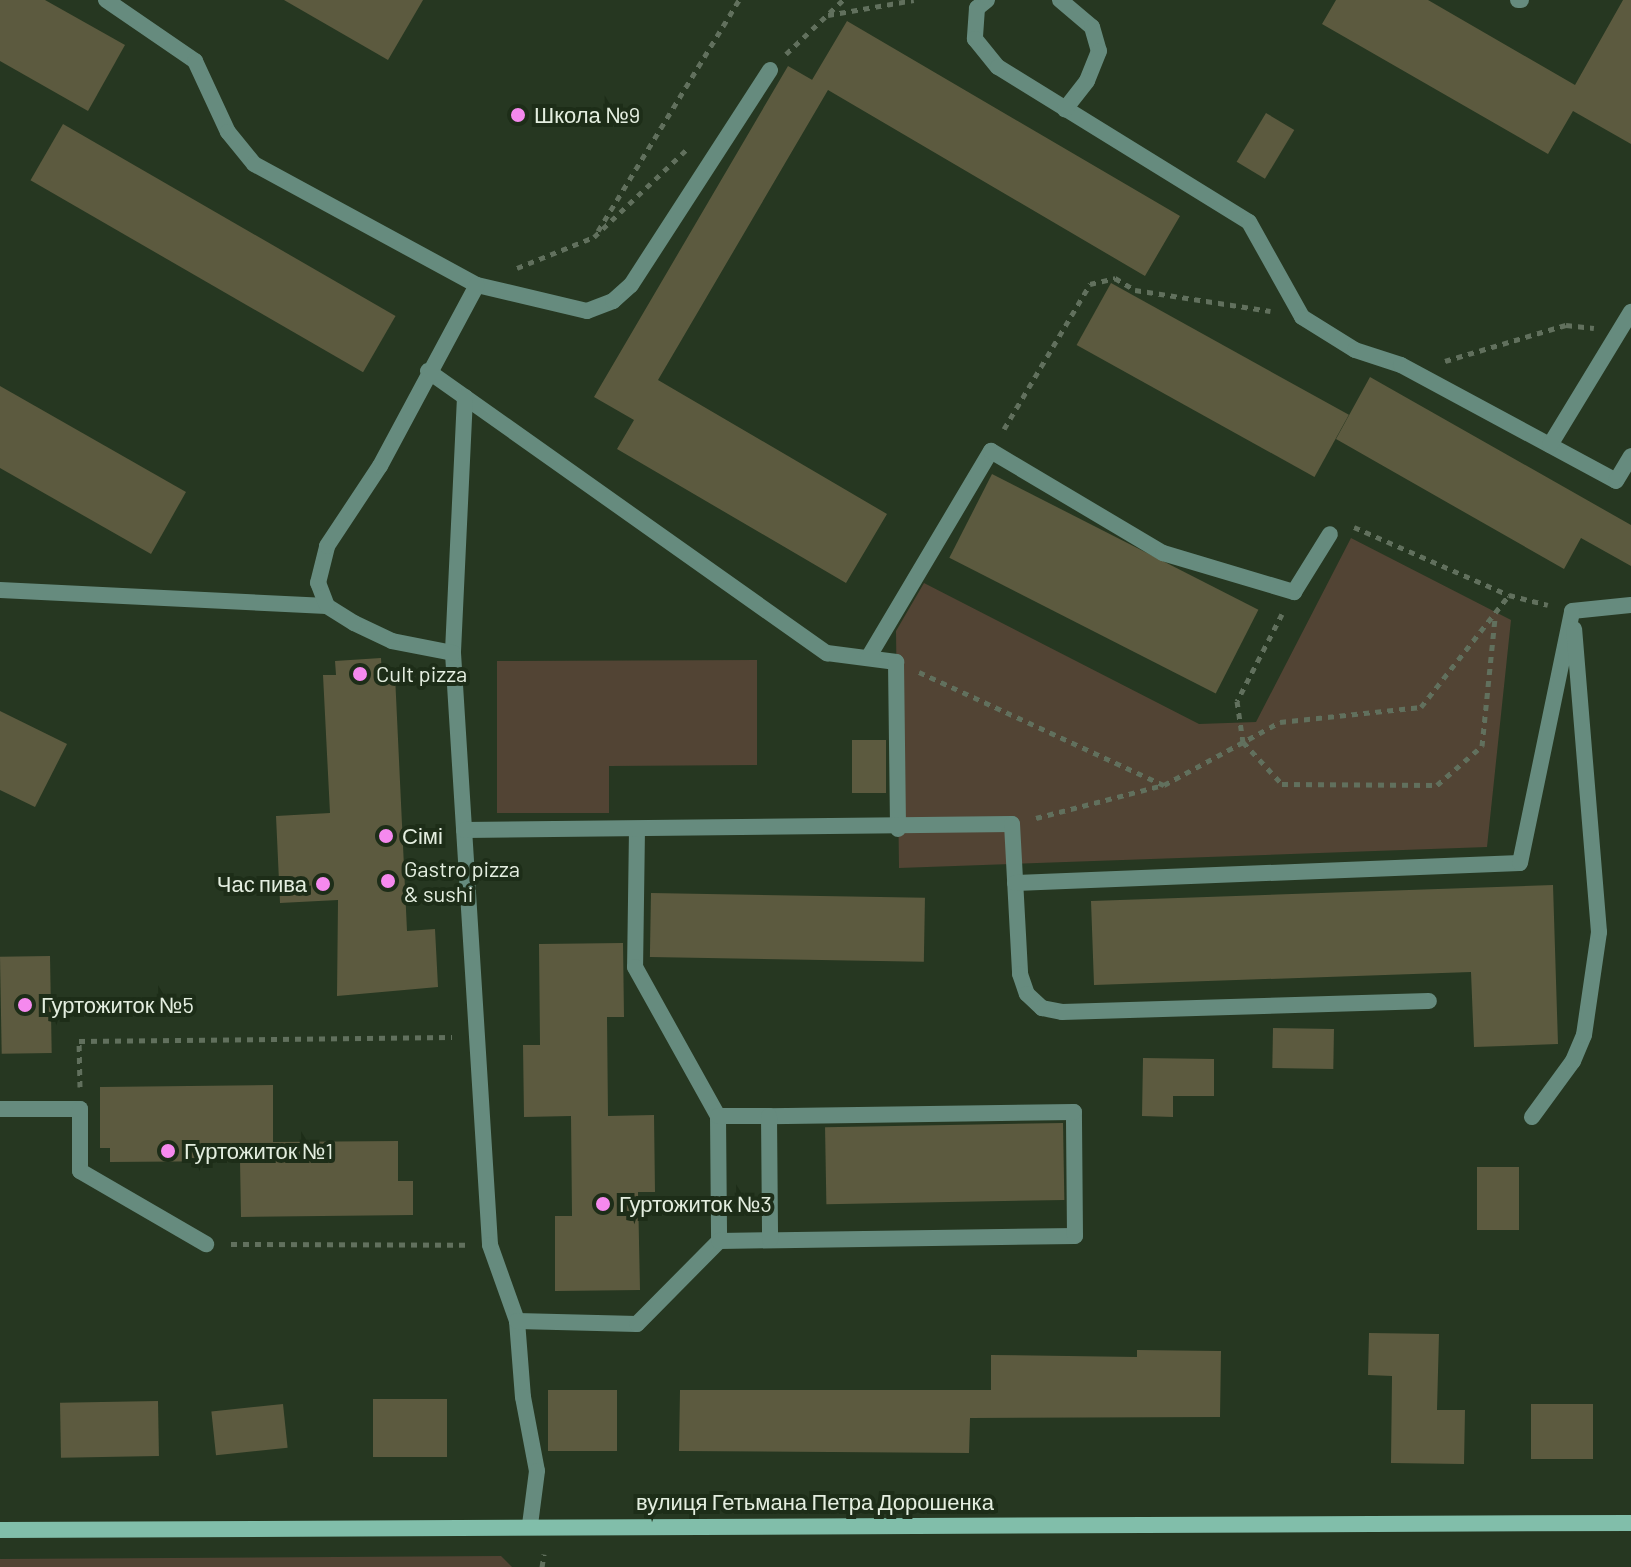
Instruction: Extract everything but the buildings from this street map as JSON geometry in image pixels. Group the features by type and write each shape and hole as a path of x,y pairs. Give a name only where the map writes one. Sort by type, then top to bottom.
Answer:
{"street":[{"name":"вулиця Гетьмана Петра Дорошенка","path":"0,1530 530,1525 1631,1523"}],"lane":[{"path":"106,0 195,61 228,132 254,164 477,285 587,311 613,301 631,285 770,70"},
{"path":"987,0 977,8 975,39 998,67 1249,222 1302,317 1355,350 1411,370 1616,481 1631,456"},
{"path":"1060,0 1092,27 1099,51 1087,81 1065,109"},
{"path":"327,606 318,583 327,546 380,466 428,371 477,285"},
{"path":"1550,445 1631,312"},
{"path":"428,371 827,653 896,662 898,829"},
{"path":"465,397 453,653 490,1245 517,1321 523,1397 537,1471 530,1525"},
{"path":"868,658 991,451 1163,553 1294,592 1330,534"},
{"path":"0,590 327,606 392,641 453,653"},
{"path":"1572,611 1631,605"},
{"path":"1015,883 1520,863 1572,611"},
{"path":"1532,1117 1573,1061 1584,1035 1599,932 1572,611"},
{"path":"464,830 898,829 1012,824 1020,974 1027,994 1042,1008 1062,1012 1429,1001"},
{"path":"637,829 635,967 718,1116 719,1241"},
{"path":"0,1109 80,1109 80,1171 206,1244"},
{"path":"517,1321 637,1324 719,1241 1075,1236 1074,1112 718,1116"},
{"path":"769,1116 770,1240"}],"path":[{"path":"594,237 739,0"},
{"path":"770,70 843,0"},
{"path":"827,15 914,0"},
{"path":"477,285 594,237 693,143"},
{"path":"991,451 1090,284 1115,278 1135,290 1302,317"},
{"path":"1411,370 1566,325 1620,331"},
{"path":"1330,534 1357,526 1509,595 1572,611"},
{"path":"1294,592 1237,701 1243,742 1282,784 1437,785 1482,746 1495,613"},
{"path":"1012,824 1164,785 1280,722 1421,707 1509,595"},
{"path":"896,662 1164,785"},
{"path":"80,1109 79,1041 477,1037"},
{"path":"206,1244 490,1245"},
{"path":"542,1567 544,1554"}],"shaded area":[{"path":"1351,538 1511,620 1487,847 899,868 896,631 924,583 1199,724 1256,722"},
{"path":"757,660 757,765 609,766 609,813 497,813 497,661"},
{"path":"501,1556 512,1567 0,1567 0,1559"}],"place":[{"name":"Школа №9","path":"518,115"},
{"name":"Cult pizza","path":"360,674"},
{"name":"Сімі","path":"386,836"},
{"name":"Gastro pizza & sushi","path":"388,881"},
{"name":"Час пива","path":"323,884"},
{"name":"Гуртожиток №5","path":"25,1005"},
{"name":"Гуртожиток №1","path":"168,1151"},
{"name":"Гуртожиток №3","path":"603,1204"}]}
